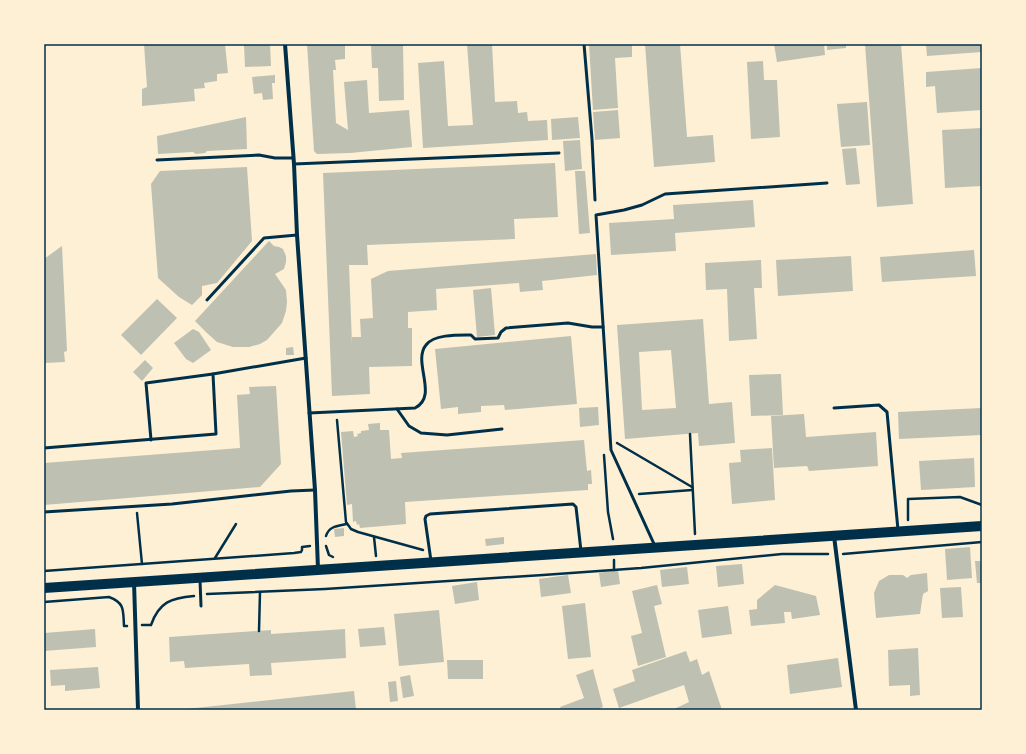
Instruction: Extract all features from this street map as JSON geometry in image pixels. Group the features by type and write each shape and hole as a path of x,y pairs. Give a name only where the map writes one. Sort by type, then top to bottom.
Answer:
{"main road":[{"path":"44,588 318,569 431,558 582,553 982,526"}],"street":[{"path":"285,44 294,158 297,236 315,490 318,569"},
{"path":"834,536 856,710"},
{"path":"134,582 138,710"}],"lane":[{"path":"584,44 592,139 594,200"},
{"path":"294,164 559,154"},
{"path":"157,160 259,155 275,158 294,158"},
{"path":"656,548 611,450 596,215 642,205 665,194 827,183"},
{"path":"207,300 264,238 297,236"},
{"path":"309,413 415,408 422,405 426,398 422,354 426,344 437,338 454,335 471,335 475,339 498,338 501,332 506,328 568,323 592,327 603,327"},
{"path":"151,440 146,383 212,374 306,358"},
{"path":"44,448 216,434 212,374"},
{"path":"834,408 879,405 887,412 898,532"},
{"path":"397,409 409,426 422,433 447,434 502,429"},
{"path":"44,512 136,506 315,490"},
{"path":"431,558 425,519 426,516 430,514 573,504 576,507 582,553"},
{"path":"200,578 201,606"}],"path":[{"path":"337,420 346,522 351,528 358,532 422,550 431,558"},
{"path":"690,434 695,536"},
{"path":"610,438 692,489"},
{"path":"632,494 692,489"},
{"path":"136,506 142,564"},
{"path":"214,559 236,524"},
{"path":"326,546 326,535 328,530 332,527 348,524"},
{"path":"374,537 376,558"},
{"path":"44,602 109,597 117,600 123,607 124,626 151,625 154,614 163,605 176,598 200,595 325,589 543,575 782,554 836,554 982,542"},
{"path":"44,570 299,552 302,550 302,546 317,546"},
{"path":"259,631 260,592"}],"building":[{"path":"144,44 225,44 228,73 217,74 217,81 204,83 205,88 194,89 195,101 142,106 142,89 147,87"},
{"path":"244,44 270,44 271,66 245,67"},
{"path":"307,44 345,44 345,59 335,60 336,70 333,70 336,123 348,130 344,82 367,80 369,113 409,110 412,147 350,153 317,154 314,151"},
{"path":"403,44 404,100 379,101 378,68 372,68 371,45"},
{"path":"467,44 492,44 495,102 517,101 518,113 527,112 528,121 547,120 548,140 423,148 418,63 444,61 448,126 473,125"},
{"path":"589,44 632,44 632,57 615,58 618,108 593,110"},
{"path":"645,44 680,44 687,137 713,135 715,162 654,167"},
{"path":"774,44 824,44 825,55 777,62"},
{"path":"827,44 846,44 846,48 827,50"},
{"path":"865,44 901,44 913,204 877,207"},
{"path":"926,44 982,44 982,52 927,56"},
{"path":"763,61 764,80 777,80 780,137 751,139 747,62"},
{"path":"982,68 982,110 937,113 935,86 926,87 926,72"},
{"path":"275,75 275,83 272,83 273,99 263,100 262,93 254,94 252,77"},
{"path":"867,102 870,145 841,147 837,104"},
{"path":"618,110 620,138 595,140 593,112"},
{"path":"246,117 247,149 207,151 205,153 196,154 193,152 158,154 157,136"},
{"path":"578,117 580,138 552,140 551,119"},
{"path":"982,128 982,186 945,188 942,130"},
{"path":"580,140 582,169 565,171 563,141"},
{"path":"856,148 860,184 846,185 842,149"},
{"path":"555,163 558,217 514,219 515,239 367,245 368,265 349,265 352,344 352,337 361,337 360,319 373,318 371,279 388,271 596,254 597,275 542,281 543,290 520,292 519,283 436,289 437,310 408,312 408,328 412,328 412,366 369,367 370,394 332,396 323,173"},
{"path":"247,167 252,241 217,283 202,286 202,295 192,305 179,297 158,278 151,184 160,171"},
{"path":"575,171 585,171 590,233 579,234"},
{"path":"753,200 755,227 675,233 676,251 611,255 609,223 674,219 673,205"},
{"path":"269,241 274,246 283,249 286,256 284,269 275,274 286,290 286,311 282,323 267,340 260,344 249,347 233,347 217,342 195,321"},
{"path":"62,246 67,351 64,352 65,362 44,363 44,259"},
{"path":"974,250 976,276 882,282 880,257"},
{"path":"851,256 853,291 778,296 776,260"},
{"path":"761,260 762,288 754,288 757,339 729,341 727,289 706,290 705,263"},
{"path":"491,288 495,335 477,337 473,290"},
{"path":"157,299 177,318 141,355 121,335"},
{"path":"703,319 709,404 732,402 735,443 699,446 698,433 625,439 617,325","holes":["671,350 676,408 642,410 639,352"]},
{"path":"193,329 199,332 211,350 193,363 186,359 174,343"},
{"path":"571,336 577,404 505,410 504,405 481,406 481,412 458,414 458,407 441,409 435,349"},
{"path":"293,347 294,355 286,355 286,348"},
{"path":"145,360 153,368 142,381 133,372"},
{"path":"781,374 783,415 751,416 749,375"},
{"path":"276,386 281,464 260,487 44,505 44,463 240,448 237,395 250,394 249,387"},
{"path":"598,407 599,425 580,427 579,408"},
{"path":"982,408 982,435 899,439 898,412"},
{"path":"804,414 806,437 876,432 878,466 809,471 807,466 774,468 771,416"},
{"path":"380,423 380,430 389,430 391,459 402,458 401,453 584,440 587,471 591,470 592,484 588,484 588,490 405,502 406,524 360,528 356,521 353,522 352,504 347,505 341,432 353,431 354,437 358,436 357,434 361,433 361,431 369,430 368,424"},
{"path":"772,448 775,500 732,504 729,463 741,462 740,450"},
{"path":"974,458 975,487 921,490 919,461"},
{"path":"344,528 344,536 335,537 334,529"},
{"path":"504,537 504,544 486,546 485,539"},
{"path":"970,547 972,578 947,580 945,549"},
{"path":"975,561 982,561 982,583 977,583"},
{"path":"742,564 744,584 718,587 716,566"},
{"path":"687,567 689,584 662,587 660,570"},
{"path":"618,570 620,584 601,587 599,573"},
{"path":"927,573 928,591 923,594 920,614 876,618 874,593 879,581 889,575 903,575 907,578 911,575"},
{"path":"568,575 571,593 541,597 539,579"},
{"path":"477,582 479,600 455,604 452,586"},
{"path":"657,585 662,604 654,606 666,657 638,666 631,636 642,633 632,591"},
{"path":"775,585 816,596 820,615 792,619 791,612 784,612 785,623 751,626 749,610 757,609 757,600"},
{"path":"961,587 963,617 942,618 940,588"},
{"path":"585,603 591,657 568,659 562,606"},
{"path":"728,606 732,634 702,638 698,610"},
{"path":"439,610 444,662 399,666 394,614"},
{"path":"384,627 386,645 360,647 358,629"},
{"path":"95,629 96,647 44,651 44,633"},
{"path":"345,629 346,658 271,663 272,675 250,676 249,664 185,668 184,661 170,662 169,637 271,630 271,634"},
{"path":"918,648 920,695 910,696 910,685 889,686 888,650"},
{"path":"686,651 690,662 697,659 702,675 709,671 722,710 672,710 689,702 684,685 619,708 613,689 635,681 632,670"},
{"path":"838,658 842,687 790,694 787,665"},
{"path":"447,660 483,660 483,679 448,679"},
{"path":"98,667 100,688 65,691 65,685 51,686 50,670"},
{"path":"593,669 603,707 596,710 562,710 560,707 584,698 576,675"},
{"path":"410,675 414,696 403,698 400,677"},
{"path":"396,681 398,701 390,702 388,682"},
{"path":"354,691 356,710 186,710 186,709"}]}
